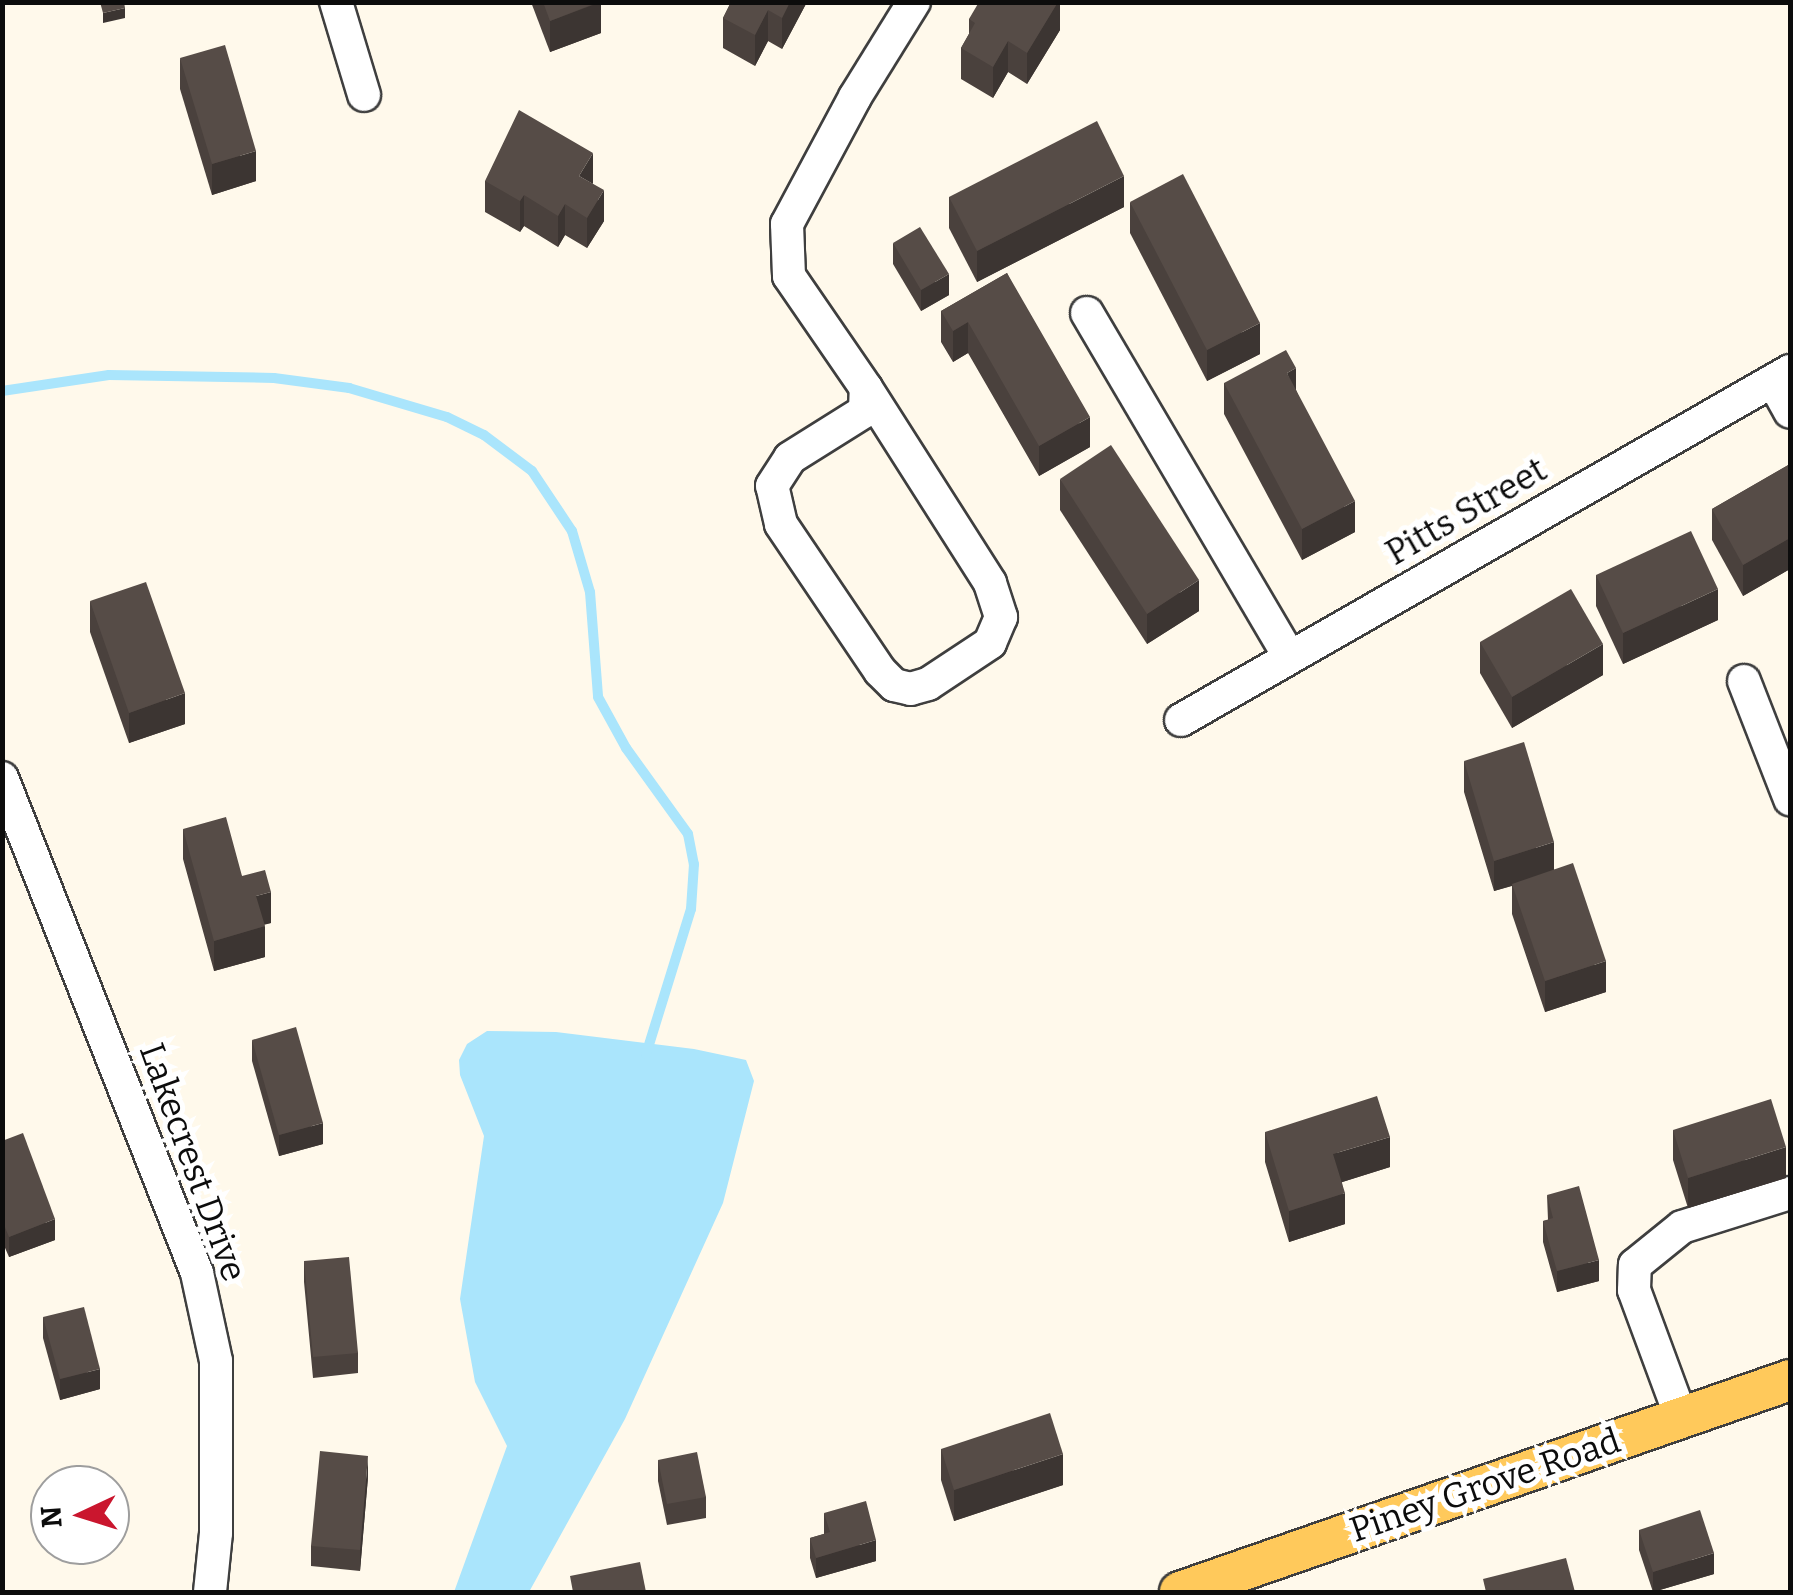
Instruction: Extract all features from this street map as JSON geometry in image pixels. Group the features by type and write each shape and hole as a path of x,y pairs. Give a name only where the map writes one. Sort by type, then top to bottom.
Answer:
{"main road":[{"name":"Piney Grove Road","path":"1180,1592 1260,1579 1681,1417 1790,1380"}],"street":[{"path":"336,2 364,96"},
{"path":"866,388 865,411 790,458 772,486 781,524 880,671 894,685 912,689 928,684 990,643 1001,617 990,583 866,388 789,276 785,249 787,224 798,198 914,2"},
{"path":"1087,313 1290,658"},
{"path":"1782,376 1790,412"},
{"name":"Pitts Street","path":"1181,720 1782,376"},
{"path":"1744,681 1790,799"},
{"name":"Lakecrest Drive","path":"2,778 197,1274 216,1377 216,1533 210,1592"},
{"path":"1681,1417 1634,1290 1635,1265 1682,1226 1790,1193"}],"water":[{"path":"487,1031 556,1032 694,1049 746,1060 754,1081 723,1203 625,1419 529,1592 454,1592 507,1446 475,1382 460,1299 484,1136 460,1075 459,1060 467,1044"}],"building":[{"path":"100,2 124,2 125,8 103,13"},
{"path":"543,2 599,2 550,21"},
{"path":"731,2 790,2 782,18 768,10 755,35 723,18"},
{"path":"979,2 1058,2 1027,53 1008,41 993,67 961,48 975,23 969,19"},
{"path":"225,45 256,151 212,164 180,58"},
{"path":"519,110 593,153 579,176 604,190 587,218 565,204 558,216 524,195 520,201 485,181"},
{"path":"1097,121 1124,176 977,251 949,197"},
{"path":"1183,174 1260,323 1207,350 1130,202"},
{"path":"920,227 949,274 921,290 893,243"},
{"path":"1007,273 1090,417 1039,446 968,322 953,331 941,311"},
{"path":"1286,350 1296,368 1287,373 1355,501 1302,529 1224,383"},
{"path":"1111,445 1199,580 1147,614 1060,479"},
{"path":"1790,464 1790,538 1743,565 1712,509"},
{"path":"1691,531 1718,589 1623,633 1596,575"},
{"path":"146,582 185,693 129,713 90,601"},
{"path":"1571,589 1603,644 1512,697 1480,642"},
{"path":"1524,742 1554,842 1494,861 1464,761"},
{"path":"226,817 242,876 265,870 271,892 256,896 265,926 214,941 183,829"},
{"path":"1573,863 1606,961 1545,981 1512,884"},
{"path":"296,1027 323,1123 279,1135 252,1040"},
{"path":"1377,1096 1390,1137 1333,1154 1345,1193 1289,1211 1265,1132"},
{"path":"1771,1099 1786,1147 1688,1178 1673,1130"},
{"path":"23,1133 55,1219 9,1237 2,1220 2,1141"},
{"path":"1579,1186 1599,1260 1557,1271 1543,1221 1553,1218 1547,1195"},
{"path":"349,1257 358,1353 313,1357 304,1261"},
{"path":"84,1307 100,1369 60,1379 43,1317"},
{"path":"1050,1413 1063,1454 954,1490 941,1449"},
{"path":"320,1451 368,1456 360,1550 311,1546"},
{"path":"697,1452 706,1497 667,1504 658,1460"},
{"path":"866,1501 876,1540 816,1558 810,1538 830,1532 824,1513"},
{"path":"1700,1510 1714,1553 1653,1572 1639,1530"},
{"path":"1566,1558 1575,1592 1486,1592 1483,1579"},
{"path":"640,1562 646,1592 573,1592 570,1576"}],"waterway":[{"path":"2,391 109,375 274,378 349,388 447,417 484,435 532,471 572,531 590,592 598,697 626,748 688,834 694,864 691,909 646,1054"}]}
